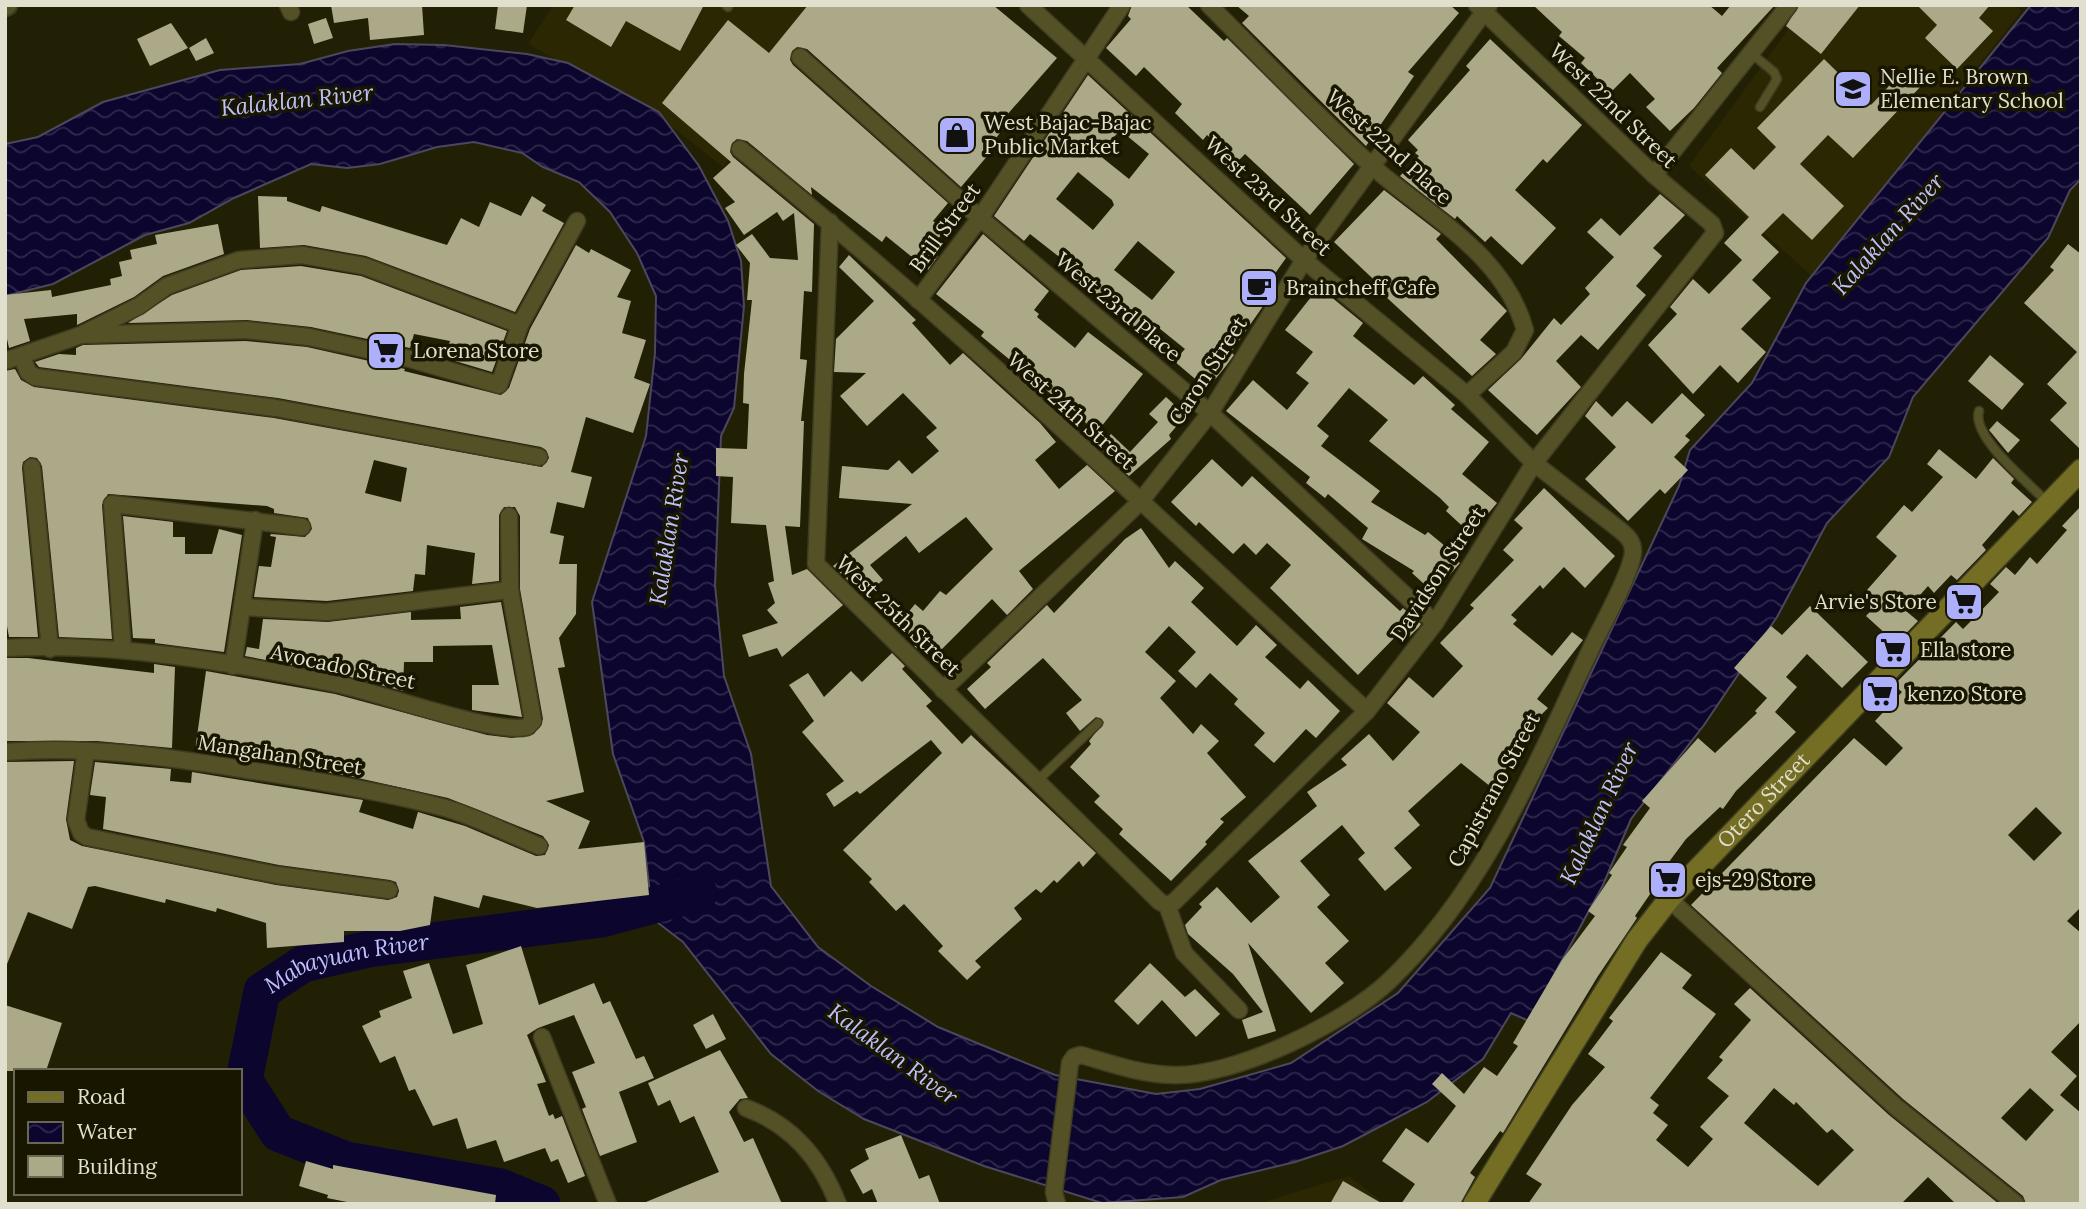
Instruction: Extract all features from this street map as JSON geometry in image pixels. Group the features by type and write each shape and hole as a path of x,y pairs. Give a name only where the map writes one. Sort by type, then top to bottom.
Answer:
{"main road":[{"name":"Otero Street","path":"1474,1204 1623,962 1669,899 2081,471"}],"street":[{"name":"West 23rd Street","path":"1028,5 1088,57 1304,260 1467,395 1534,463 1620,530 1632,542 1634,554"},
{"name":"Brill Street","path":"918,300 980,218 1122,5"},
{"name":"West 22nd Place","path":"1209,5 1372,166 1472,247 1505,282 1520,311 1525,330 1514,352 1467,395"},
{"path":"1654,175 1789,5"},
{"name":"Caron Street","path":"943,690 1140,502 1210,413 1304,260 1483,7"},
{"name":"West 22nd Street","path":"1483,7 1654,175 1712,224 1715,233 1712,238"},
{"name":"West 23rd Place","path":"800,57 980,218 1210,413 1435,623"},
{"name":"West 24th Street","path":"740,149 830,222 918,300 1367,710"},
{"path":"81,335 246,330 309,337 410,359 499,384 520,325 576,221"},
{"name":"West 25th Street","path":"830,222 816,564 1160,902 1167,905"},
{"name":"Davidson Street","path":"1167,905 1174,902 1367,710 1435,623 1534,463 1712,238"},
{"path":"5,361 81,335 139,306 167,286 239,260 302,255 364,266 520,325"},
{"path":"22,357 28,372 34,377 276,408 538,457"},
{"path":"32,467 50,649"},
{"path":"123,650 111,505 302,527"},
{"path":"242,607 327,612 510,590 509,516"},
{"path":"233,666 255,520"},
{"name":"Capistrano Street","path":"1055,1198 1070,1063 1081,1055 1119,1069 1176,1076 1245,1063 1334,1019 1388,983 1456,902 1495,841 1634,554"},
{"name":"Avocado Street","path":"5,648 123,650 233,666 339,684 486,724 527,727 533,721 510,590"},
{"name":"Mangahan Street","path":"5,752 48,748 194,761 340,784 448,809 539,846"},
{"path":"86,751 76,820 81,833 87,837 277,875 389,890"},
{"path":"1669,899 1896,1107 2016,1204"},
{"path":"1167,905 1184,953 1239,1010"},
{"path":"542,1037 608,1204"},
{"path":"746,1108 766,1116 805,1145 821,1166 838,1204"}],"lane":[{"path":"1752,54 1774,72 1777,79 1775,87 1760,107"},
{"path":"1979,411 1979,429 1989,443 2049,504"},
{"path":"1037,781 1098,723"}],"shaded area":[{"path":"553,5 830,5 723,167 662,119 528,44"},
{"name":"Nellie E. Brown Elementary School","path":"1806,5 2015,5 2021,11 1814,278 1689,166"},
{"path":"1349,1176 1385,1204 1257,1204"}],"water":[{"name":"Kalaklan River","path":"2031,5 2081,5 2081,179 2070,190 2048,238 1913,397 1889,457 1827,523 1777,617 1704,725 1631,819 1603,885 1529,1021 1511,1013 1483,1059 1427,1102 1343,1146 1295,1162 1221,1180 1183,1197 1102,1203 984,1166 864,1119 818,1091 771,1054 683,942 653,919 644,842 613,754 592,602 646,436 655,353 656,296 637,253 610,212 579,182 543,167 522,153 474,142 437,147 380,164 347,168 311,164 234,198 189,223 145,235 53,284 5,296 5,144 38,137 103,102 220,70 300,64 348,51 395,44 444,45 527,54 568,63 659,112 699,166 728,221 741,261 744,306 734,408 721,436 715,585 724,676 751,754 771,886 818,947 871,986 938,1027 1055,1075 1156,1094 1200,1089 1291,1063 1398,993 1490,888 1679,486 1690,450 1752,383 1806,283"}],"building":[{"path":"331,5 422,5 424,35 370,40 368,18 334,23"},
{"path":"498,5 527,5 523,33 495,29"},
{"path":"575,5 704,5 680,51 626,21 611,47 566,20"},
{"path":"808,5 993,5 1057,58 1006,116 1011,119 996,138 1000,141 961,187 807,49 797,47 792,51 790,60 793,65 948,203 933,221 945,230 930,249 938,256 928,270 886,236 882,242 811,187 812,195 747,141 737,139 732,143 730,152 733,157 814,224 812,292 804,291 800,359 807,360 801,421 804,421 800,527 785,526 792,575 807,569 843,605 782,657 777,648 749,657 742,635 778,623 767,610 775,603 768,583 774,581 766,525 731,523 733,477 716,476 716,448 747,449 749,404 743,403 752,300 747,300 750,263 736,245 752,234 770,258 798,260 794,213 783,221 777,212 744,235 725,208 735,202 713,178 731,162 662,103 728,20 769,53"},
{"path":"1132,5 1186,5 1224,41 1227,38 1354,164 1310,215 1245,154 1238,161 1207,135 1203,140 1175,113 1182,104 1144,67 1136,76 1106,48 1131,19 1128,16"},
{"path":"1236,5 1450,5 1459,13 1408,72 1414,76 1366,146 1242,23 1249,16"},
{"path":"1533,5 1709,5 1722,16 1731,5 1775,5 1717,68 1722,73 1694,108 1670,131 1646,107 1655,99 1630,73 1611,92 1581,63 1585,58 1559,36 1562,32"},
{"path":"1799,5 1860,5 1821,54 1786,26"},
{"path":"1917,5 1990,5 1979,18 1993,31 1957,69 1925,38 1937,25"},
{"path":"326,18 333,38 314,44 308,24"},
{"path":"171,23 188,48 150,66 137,39"},
{"path":"206,38 214,53 196,61 189,48"},
{"path":"1490,39 1582,125 1547,163 1543,159 1515,190 1556,228 1522,265 1491,236 1485,242 1457,216 1455,219 1400,176 1419,156 1415,153 1418,150 1408,140 1470,70 1466,66"},
{"path":"1824,59 1871,105 1907,67 1924,83 1853,158 1828,135 1800,164 1844,206 1812,240 1783,213 1761,235 1779,252 1752,280 1771,298 1741,329 1766,352 1738,383 1720,365 1693,394 1648,345 1677,314 1670,307 1693,279 1709,294 1742,260 1724,243 1749,217 1705,175 1731,148 1754,170 1776,147 1757,128"},
{"path":"1088,75 1286,258 1259,296 1266,302 1231,352 1234,355 1207,389 1174,361 1185,349 1159,328 1148,341 1063,266 1067,263 1030,234 1024,241 994,216","holes":["1120,130 1149,154 1129,179 1099,155","1078,172 1112,200 1114,205 1093,230 1056,199","1138,241 1175,272 1152,300 1114,270"]},
{"path":"1384,190 1441,234 1436,239 1507,311 1480,340 1496,354 1472,376 1385,296 1388,293 1334,242"},
{"path":"1660,194 1685,215 1653,248 1662,256 1636,286 1646,295 1598,350 1581,335 1556,361 1581,387 1537,435 1488,390 1521,359 1554,318 1561,325 1590,294 1585,288 1614,257 1587,232 1601,218 1620,236"},
{"path":"258,196 287,197 287,201 320,212 322,206 447,245 461,218 479,227 490,202 521,216 532,196 546,205 542,211 564,223 515,312 366,256 304,245 260,248"},
{"path":"218,224 224,254 163,276 134,297 77,325 77,314 24,319 30,341 9,348 5,330 5,295 51,290 52,297 111,285 110,279 122,276 119,262 132,259 130,250 157,244 155,235"},
{"path":"983,234 1049,291 1034,310 1039,314 1037,317 1075,348 1088,332 1143,374 1097,432 981,336 984,332 936,294"},
{"path":"2068,244 2081,254 2081,450 2050,420 2067,403 2047,384 2077,352 2024,303 2054,270 2050,267"},
{"path":"576,245 589,253 591,249 631,270 617,297 631,301 622,333 646,340 634,378 650,384 633,433 586,417 571,472 592,477 584,508 557,502 550,533 564,536 559,564 577,564 576,614 559,638 565,667 558,668 584,792 546,801 590,821 578,849 644,842 649,895 537,908 483,895 479,908 434,896 430,925 400,931 344,931 344,942 267,948 266,923 217,908 216,912 166,899 165,903 95,886 88,887 72,929 28,912 5,969 5,762 74,761 66,819 70,840 82,846 276,885 388,900 397,897 399,891 396,882 390,880 279,865 103,829 106,797 90,795 95,762 171,769 170,781 191,783 192,772 363,800 359,812 413,829 418,812 465,826 536,856 545,855 549,845 543,836 448,798 349,776 195,751 206,671 335,694 487,735 512,738 534,734 543,719 520,589 520,516 515,507 504,507 499,515 499,581 472,584 475,553 427,545 425,575 415,574 413,591 327,601 254,597 259,566 271,567 276,537 270,536 271,534 305,537 312,529 308,518 274,513 274,509 267,506 108,494 102,505 112,639 59,637 42,466 37,458 30,457 23,462 22,468 38,637 9,637 5,615 5,371 15,369 21,380 34,387 274,418 542,467 549,458 546,450 541,447 278,398 39,367 35,362 59,354 76,355 76,348 83,345 246,341 307,347 405,369 404,371 501,395 509,388 530,329","holes":["374,460 407,468 401,502 365,493"]},
{"path":"849,255 916,320 912,323 950,365 963,353 1040,423 1056,442 1035,460 1059,489 1087,465 1115,491 1019,571 1033,589 1007,615 992,599 935,656 925,647 920,652 907,638 910,635 898,625 915,604 923,611 940,591 946,595 993,549 966,517 919,553 906,536 870,565 883,580 864,596 833,566 912,504 839,498 842,466 888,470 899,460 912,474 939,451 926,437 937,428 903,393 867,426 840,396 866,373 834,372 836,339 874,301 839,267"},
{"path":"301,266 361,276 507,331 492,372 445,358 450,341 414,334 410,348 311,327 247,320 128,323 172,295 241,270"},
{"path":"1319,287 1363,323 1353,336 1414,385 1423,376 1455,405 1451,409 1489,442 1462,474 1497,503 1471,534 1446,511 1449,507 1440,498 1369,441 1388,420 1349,388 1317,426 1329,436 1321,446 1380,491 1371,502 1425,535 1428,532 1456,555 1454,558 1460,563 1434,593 1412,573 1414,571 1362,539 1368,528 1328,494 1325,498 1306,483 1310,477 1226,411 1253,380 1287,410 1309,383 1296,373 1313,352 1285,330"},
{"path":"1990,355 2024,384 2002,410 1968,381"},
{"path":"1682,393 1705,415 1685,436 1690,440 1674,457 1688,470 1665,494 1660,489 1628,521 1585,479 1616,447 1585,416 1596,401 1612,417 1627,401 1652,424"},
{"path":"1166,397 1186,415 1169,435 1171,439 1129,476 1099,448 1111,434 1130,452 1158,422 1149,414"},
{"path":"1997,421 2020,440 2008,453 1989,430"},
{"path":"1939,449 1976,479 1993,458 2014,479 2011,483 2032,502 2019,516 2013,510 1982,545 1986,550 1957,580 1951,575 1934,593 1928,586 1906,611 1918,621 1893,647 1884,639 1887,635 1866,616 1880,601 1867,590 1897,556 1876,537 1904,505 1912,512 1943,477 1927,464"},
{"path":"1212,459 1242,487 1252,476 1400,611 1403,608 1421,624 1419,627 1408,638 1401,631 1358,675 1270,588 1291,565 1267,543 1256,555 1244,543 1233,554 1199,522 1196,526 1171,502"},
{"path":"1544,488 1615,556 1585,588 1564,567 1543,589 1540,585 1511,615 1517,620 1513,624 1552,656 1572,632 1583,640 1537,699 1548,708 1505,751 1514,759 1491,787 1461,763 1408,811 1420,825 1394,848 1412,868 1385,891 1358,859 1365,853 1342,825 1300,861 1330,895 1317,907 1349,941 1325,963 1344,983 1311,1013 1248,943 1276,1031 1248,1039 1242,1020 1263,1012 1233,974 1188,934 1185,925 1202,907 1199,904 1217,887 1251,923 1280,897 1248,861 1317,806 1307,792 1347,765 1341,759 1369,734 1393,761 1420,732 1387,703 1409,677 1433,698 1463,666 1440,643 1474,608 1470,605 1514,560 1503,550 1523,528 1514,520"},
{"path":"2081,506 2081,907 2067,921 2081,933 2081,1021 2051,1052 2077,1076 2060,1095 2081,1113 2081,1204 2026,1204 2023,1196 1903,1099 1691,905 1854,738 1886,766 1903,748 1875,721 1902,692 1894,685 1956,622 1963,629 1999,592 1990,584 2006,567 2015,575 2030,557 2037,564 2067,530 2062,526","holes":["2036,807 2062,833 2034,861 2008,835","2030,1088 2054,1110 2026,1141 2001,1118"]},
{"path":"123,516 173,522 173,537 185,537 185,554 212,554 219,529 242,535 224,652 155,643 155,639 133,638"},
{"path":"1141,528 1169,568 1175,561 1204,588 1191,602 1237,646 1256,625 1277,645 1265,657 1300,689 1308,680 1340,711 1316,738 1306,729 1274,763 1254,745 1265,733 1234,704 1238,699 1210,673 1196,688 1178,671 1196,652 1169,626 1145,652 1176,681 1160,698 1193,734 1201,724 1219,741 1207,753 1246,797 1220,819 1224,822 1205,842 1207,844 1171,881 1119,834 1123,829 1094,802 1100,796 1070,767 1091,744 1089,741 1104,722 1096,717 1080,731 1066,713 1082,700 1043,658 985,709 967,689 991,667 987,663 1047,605 1054,613 1125,539"},
{"path":"501,602 522,717 472,710 472,685 499,685 492,645 433,646 433,662 404,662 403,691 339,674 245,656 247,647 259,649 263,619 328,622 411,612 411,620 461,619 460,607"},
{"path":"1810,606 1868,662 1842,688 1807,654 1786,677 1797,687 1775,712 1796,732 1736,791 1723,809 1720,807 1686,839 1654,882 1657,884 1635,916 1637,918 1598,976 1503,1133 1500,1131 1470,1173 1475,1177 1460,1204 1401,1204 1415,1184 1382,1161 1406,1128 1428,1143 1456,1106 1432,1084 1442,1073 1464,1094 1484,1067 1497,1076 1518,1046 1513,1043 1562,960 1595,916 1588,911 1627,847 1623,845 1650,808 1642,801 1698,738 1715,753 1757,713 1755,711 1767,698 1734,668 1771,626 1782,635"},
{"path":"892,653 905,666 902,669 932,701 926,706 962,744 971,735 1096,853 1083,867 1079,861 1057,883 1054,880 1041,893 1036,889 1014,908 1022,919 975,961 981,967 967,980 938,951 943,946 904,904 896,911 869,882 872,879 843,850 942,753 931,740 860,794 857,791 834,807 826,794 844,781 802,732 814,721 789,685 808,673 824,697 851,671 862,682"},
{"path":"5,658 28,658 154,673 154,664 175,667 172,748 97,741 5,741"},
{"path":"521,946 539,1005 594,983 603,1004 610,1001 636,1059 644,1056 654,1078 619,1092 637,1142 600,1156 582,1109 586,1107 572,1072 595,1063 574,1015 538,1028 527,1035 546,1082 537,1084 549,1116 553,1114 555,1119 562,1116 585,1176 568,1183 558,1159 551,1162 545,1148 504,1162 496,1140 467,1149 457,1118 433,1126 415,1089 409,1091 395,1056 380,1063 362,1026 381,1017 379,1011 412,998 403,971 429,963 453,1034 483,1024 466,965"},
{"path":"1661,952 1692,975 1682,988 1716,1014 1650,1098 1659,1105 1653,1113 1668,1125 1656,1140 1688,1167 1713,1139 1700,1127 1729,1096 1707,1078 1723,1060 1719,1057 1751,1020 1734,1004 1750,988 1889,1115 1999,1204 1956,1204 1928,1177 1901,1204 1528,1204 1542,1184 1526,1174 1572,1105 1605,1067 1588,1054 1613,1021 1609,1018","holes":["1774,1088 1794,1105 1796,1102 1827,1133 1832,1129 1854,1150 1818,1186 1744,1123"]},
{"path":"1150,963 1185,997 1195,989 1220,1014 1196,1037 1162,1000 1138,1025 1114,1001"},
{"path":"5,1005 62,1023 47,1069 5,1071"},
{"path":"713,1014 726,1039 706,1049 693,1025"},
{"path":"720,1050 748,1098 740,1099 729,1112 744,1142 753,1138 782,1204 641,1204 719,1172 694,1116 680,1123 670,1100 658,1106 648,1083"},
{"path":"901,1135 919,1179 929,1175 940,1204 878,1204 872,1189 863,1194 850,1170 869,1159 865,1149"},
{"path":"306,1161 333,1169 333,1165 496,1195 495,1204 357,1204 327,1198 328,1195 299,1186"},
{"path":"1343,1181 1383,1204 1330,1204"}],"waterway":[{"name":"Mabayuan River","path":"542,1204 501,1187 346,1160 278,1133 244,1080 262,991 303,964 369,949 602,919 699,893"}],"place":[{"name":"Nellie E. Brown Elementary School","path":"1853,89"},
{"name":"West Bajac-Bajac Public Market","path":"957,135"},
{"name":"Braincheff Cafe","path":"1259,288"},
{"name":"Lorena Store","path":"386,351"},
{"name":"Arvie's Store","path":"1964,602"},
{"name":"Ella store","path":"1893,650"},
{"name":"kenzo Store","path":"1880,694"},
{"name":"ejs-29 Store","path":"1668,880"}]}
